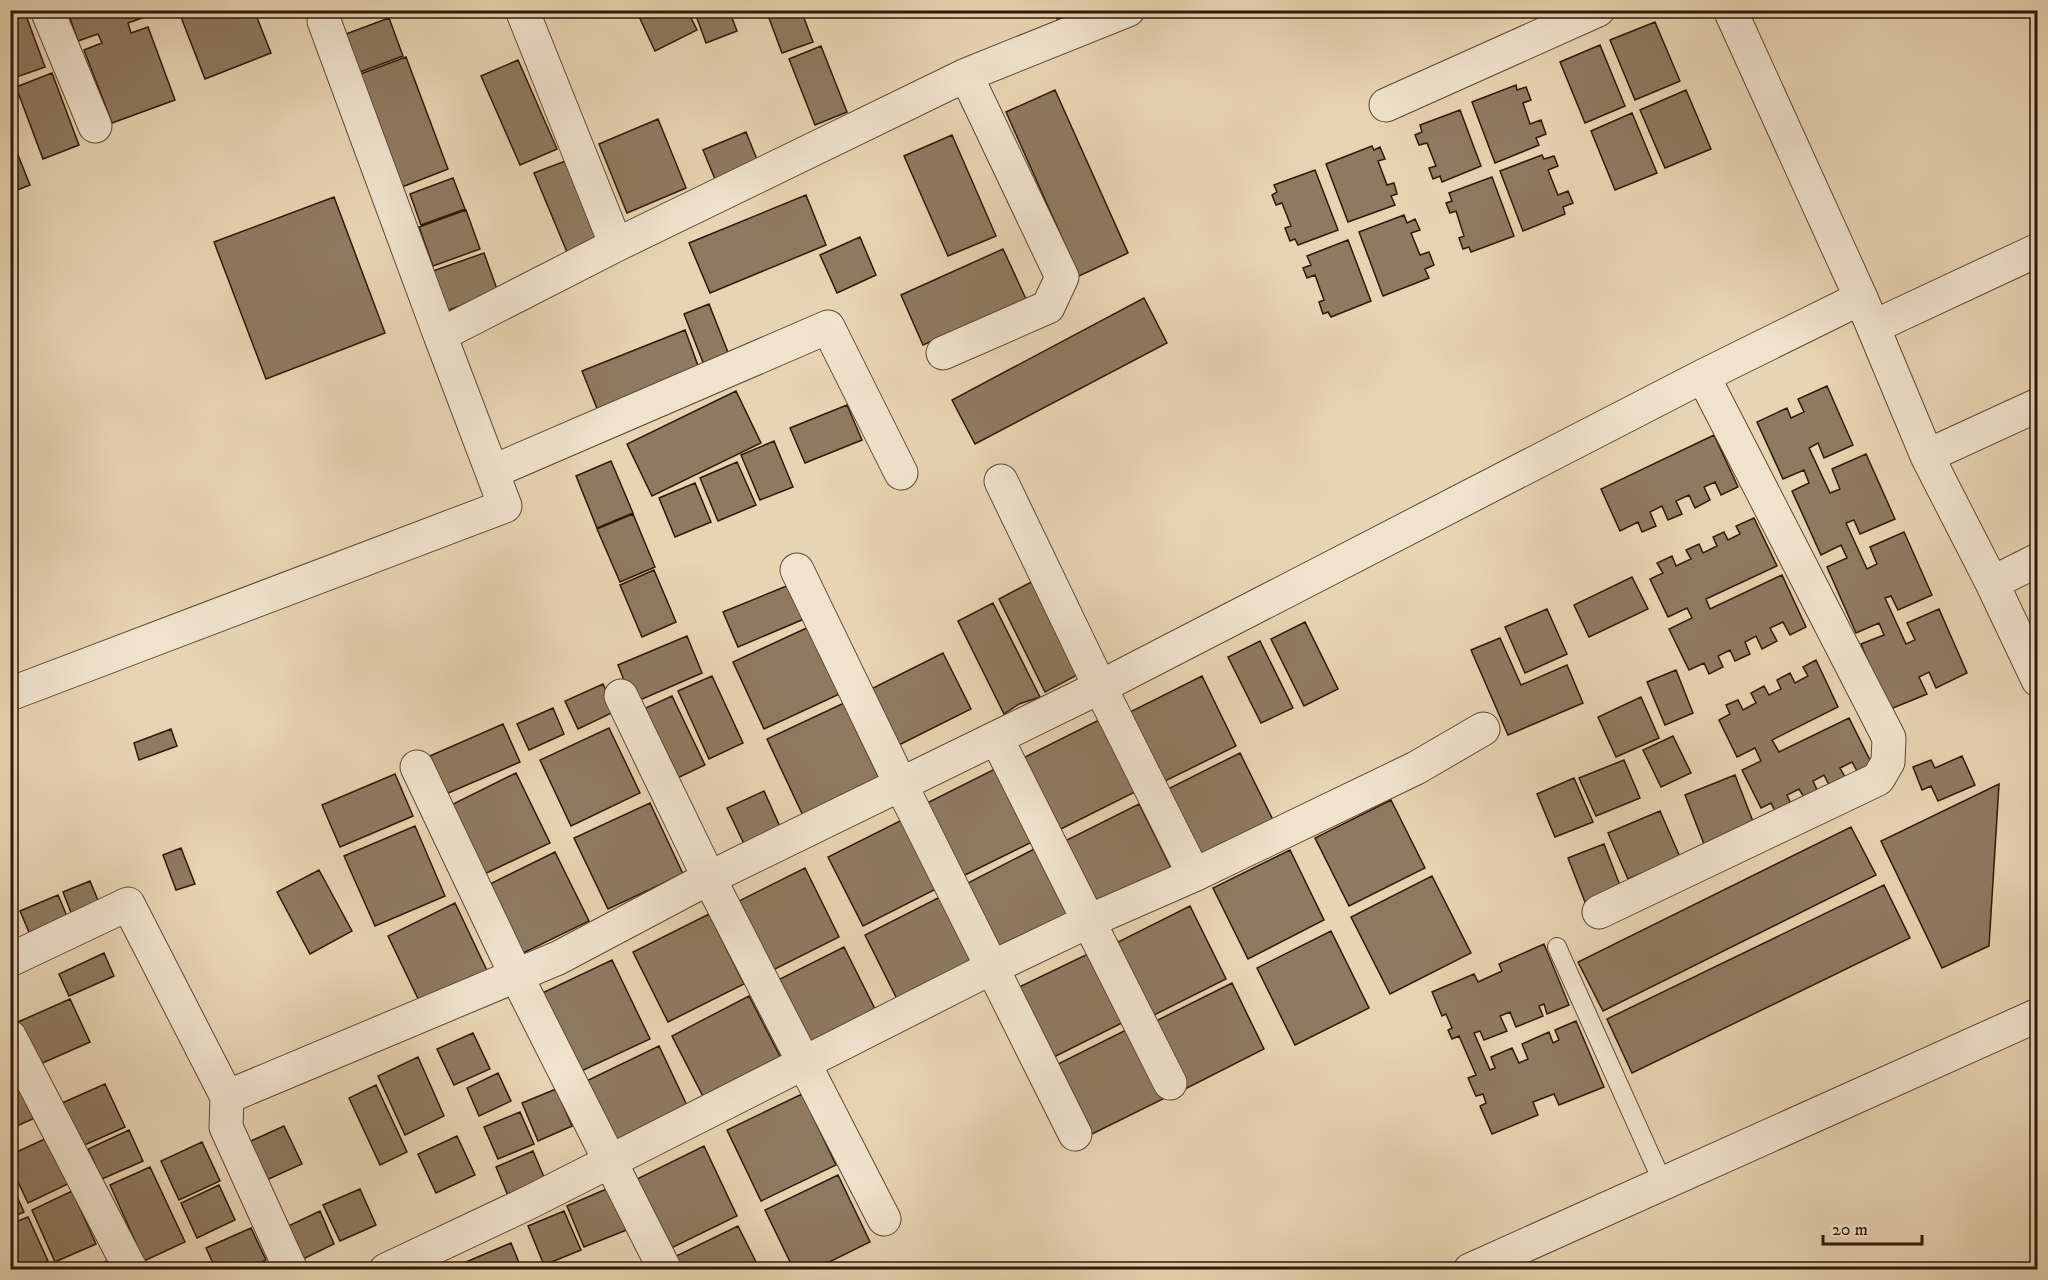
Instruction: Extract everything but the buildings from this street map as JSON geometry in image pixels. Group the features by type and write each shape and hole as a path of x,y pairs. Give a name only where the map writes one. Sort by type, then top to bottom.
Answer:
{"street":[{"path":"47,10 95,126"},
{"path":"522,10 616,245"},
{"path":"440,335 616,245 966,75 1128,10"},
{"path":"1386,105 1598,10"},
{"path":"1730,10 1867,312 1927,456 1992,583 2037,680"},
{"path":"10,694 505,506 324,21"},
{"path":"943,353 1048,307 1062,277 966,75"},
{"path":"227,1097 558,958 710,878 1100,687 1703,376 1867,312 2037,250"},
{"path":"492,472 828,327 901,473"},
{"path":"1599,912 1878,779 1888,762 1889,738 1703,376"},
{"path":"1927,456 2037,405"},
{"path":"1001,481 1194,875"},
{"path":"1992,583 2037,560"},
{"path":"797,570 1075,1134"},
{"path":"621,696 710,878 884,1219"},
{"path":"386,1269 531,1202 993,967 1089,921 1194,875 1416,768 1483,729"},
{"path":"997,739 1170,1083"},
{"path":"417,767 516,975 665,1269"},
{"path":"10,960 128,904 227,1097 226,1127 291,1269"},
{"path":"1470,1269 2037,1015"},
{"path":"10,1037 131,1269"}],"lane":[{"path":"1557,947 1663,1183"}]}
